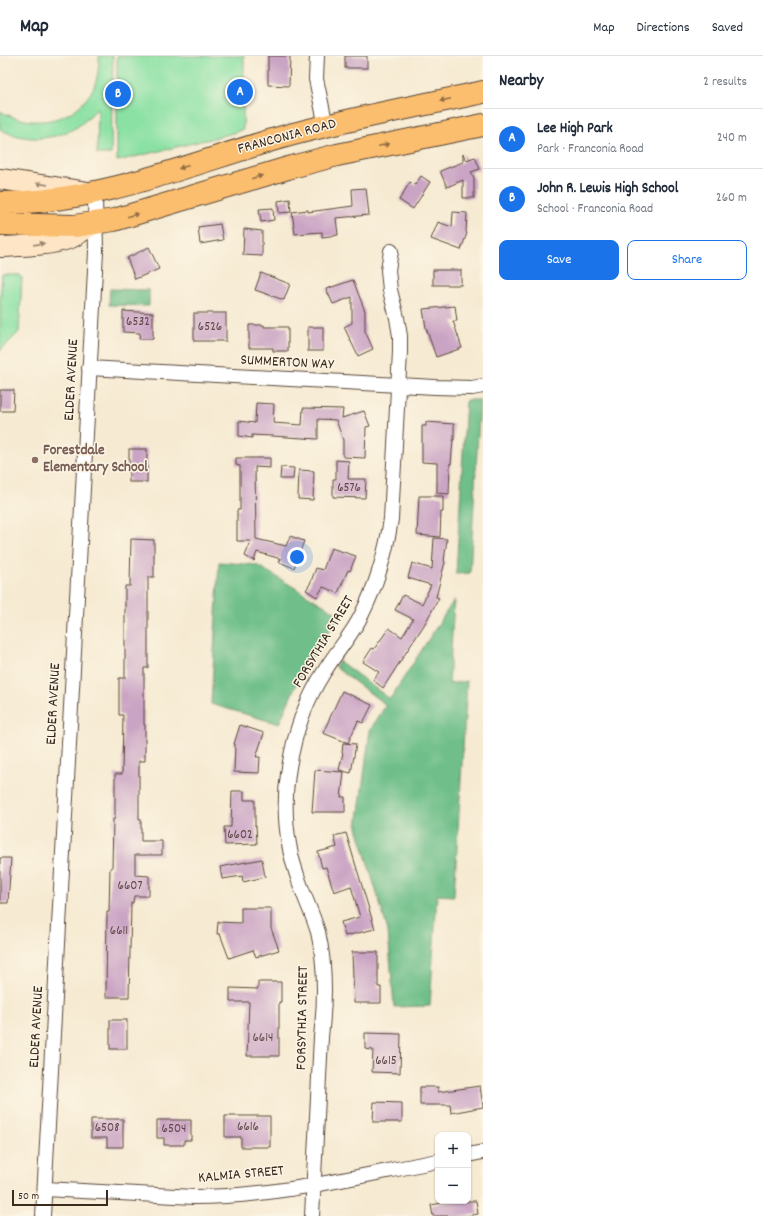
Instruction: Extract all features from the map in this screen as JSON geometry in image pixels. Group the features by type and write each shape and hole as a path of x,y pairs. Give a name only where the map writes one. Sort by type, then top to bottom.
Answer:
{"main road":[{"name":"FRANCONIA ROAD","path":"0,203 53,201 95,194 126,186 229,153 326,126 483,92"},
{"name":"FRANCONIA ROAD","path":"0,224 59,226 95,223 133,215 288,168 337,155 483,125"},
{"name":"FRANCONIA ROAD","path":"0,179 46,185 95,194"},
{"name":"FRANCONIA ROAD","path":"0,247 51,243 71,238 95,223"}],"street":[{"path":"317,56 316,79 326,126"},
{"name":"ELDER AVENUE","path":"43,1216 96,252 95,194"},
{"name":"FORSYTHIA STREET","path":"312,1216 321,1037 324,1011 324,977 318,932 296,874 290,849 286,811 287,776 295,738 307,703 324,672 362,615 374,589 387,545 391,519 400,336 390,290 388,270 391,251"},
{"name":"SUMMERTON WAY","path":"90,368 398,386 472,388 483,386"},
{"path":"471,1154 483,1152"},
{"name":"KALMIA STREET","path":"45,1189 219,1197 251,1195 435,1162"}],"green space":[{"path":"99,56 113,56 111,154 97,154 98,108 77,127 68,132 49,137 28,138 0,129 0,111 13,117 39,121 53,120 76,109 86,99 94,87 98,72"},
{"path":"117,56 244,56 243,129 214,138 117,161"},
{"path":"2,275 20,275 22,277 19,332 0,351 0,299"},
{"path":"110,289 149,290 149,306 109,305"},
{"path":"466,400 480,400 470,573 456,574"},
{"path":"219,562 257,565 340,615 303,669 279,724 211,704"},
{"path":"454,600 449,684 467,681 454,896 437,895 430,1006 394,1007 388,931 357,827 370,730 386,705 335,667 339,661 390,699"}],"building":[{"path":"268,56 290,56 289,86 268,85"},
{"path":"345,56 367,56 367,68 345,68"},
{"path":"463,154 466,160 475,157 480,169 471,172 474,178 474,198 463,198 463,180 447,187 440,171 463,162"},
{"path":"421,176 430,182 413,209 399,200 410,182 415,185"},
{"path":"366,188 369,215 336,218 338,235 322,237 322,232 295,234 292,212 308,210 308,212 353,206 352,189"},
{"path":"290,199 291,212 279,213 278,201"},
{"path":"273,208 274,220 261,222 259,209"},
{"path":"453,212 467,213 467,233 461,250 431,239 438,222 452,227"},
{"path":"220,224 223,240 200,244 198,227"},
{"path":"244,229 262,231 262,256 243,255"},
{"path":"149,247 159,269 135,279 127,258"},
{"path":"433,270 461,270 461,285 433,285"},
{"path":"261,273 290,284 284,300 255,290"},
{"path":"353,280 365,311 365,331 373,349 358,356 344,327 352,323 352,297 333,304 326,289"},
{"path":"455,306 457,321 453,321 462,348 436,357 426,328 423,309"},
{"path":"123,311 153,313 153,339 139,339 140,333 123,332"},
{"path":"194,313 226,313 226,341 194,341"},
{"path":"249,325 264,325 264,327 288,327 288,351 273,351 273,348 249,348"},
{"path":"308,327 323,327 323,351 308,351"},
{"path":"0,390 14,390 13,411 0,411"},
{"path":"256,403 274,404 273,423 302,425 303,408 343,409 342,418 364,411 370,426 366,427 365,458 343,457 343,440 336,420 318,419 318,439 252,435 252,438 239,436 239,421 255,423"},
{"path":"426,422 454,424 454,440 451,464 450,463 449,494 437,493 437,463 422,462 422,426 426,426"},
{"path":"129,449 147,449 147,482 129,482"},
{"path":"236,458 270,458 270,468 255,467 256,539 286,546 290,536 304,541 294,568 279,562 281,559 257,552 254,561 245,556 251,541 237,541 237,510 240,510 240,466 236,465"},
{"path":"336,460 349,461 348,479 366,479 365,498 333,497 333,479 336,479"},
{"path":"281,467 294,468 293,479 280,479"},
{"path":"299,470 314,471 313,500 298,499"},
{"path":"419,496 443,496 440,537 417,535"},
{"path":"434,538 447,539 445,562 436,597 439,598 424,625 383,688 373,680 379,672 363,662 372,648 374,649 389,628 402,637 413,619 395,610 403,595 422,604 431,585 408,578 412,563 432,569"},
{"path":"131,539 154,540 154,577 148,577 148,668 144,668 145,761 139,761 139,819 141,819 141,841 162,841 162,855 135,855 135,875 149,876 149,896 134,896 133,903 131,903 129,997 106,997 107,912 109,912 110,868 112,868 113,819 115,819 115,774 122,774 123,715 119,715 119,678 125,678 125,586 130,586"},
{"path":"331,548 356,556 338,593 323,587 317,597 306,590 316,568 323,570"},
{"path":"342,691 372,705 363,723 358,721 348,743 323,733"},
{"path":"240,725 264,733 256,757 260,757 259,773 234,772 234,744"},
{"path":"343,743 356,744 351,773 339,770 343,753"},
{"path":"315,770 344,772 341,797 345,797 345,812 312,812"},
{"path":"232,791 244,791 244,800 255,800 257,844 225,845 224,827 231,827"},
{"path":"346,833 375,929 345,936 341,922 360,917 351,886 334,892 326,867 322,868 318,852 337,847 334,836"},
{"path":"0,858 11,858 8,903 0,903"},
{"path":"262,859 265,877 243,882 242,876 222,879 220,867"},
{"path":"241,908 271,908 271,928 279,950 256,957 253,950 229,958 220,934 217,934 218,922 241,923"},
{"path":"352,952 378,952 378,987 381,987 381,1003 354,1003"},
{"path":"258,982 281,982 281,1002 279,1002 279,1056 247,1056 249,1002 230,1002 230,988 258,989"},
{"path":"110,1020 127,1020 127,1049 110,1049"},
{"path":"365,1033 401,1034 400,1073 372,1072 373,1050 365,1049"},
{"path":"480,1086 483,1107 451,1113 450,1105 420,1105 420,1087 438,1087 438,1092"},
{"path":"374,1102 402,1103 402,1122 373,1122"},
{"path":"225,1116 270,1116 270,1147 241,1147 241,1137 225,1137"},
{"path":"91,1119 123,1119 123,1147 107,1147 107,1138 91,1138"},
{"path":"157,1120 191,1120 191,1140 184,1140 184,1145 164,1145 164,1138 157,1138"},
{"path":"471,1201 476,1201 478,1214 466,1216 433,1216 431,1205 471,1204"}],"place":[{"name":"Lee High Park","path":"240,92"},
{"name":"John R. Lewis High School","path":"118,94"},
{"name":"Forestdale Elementary School","path":"35,460"}]}
